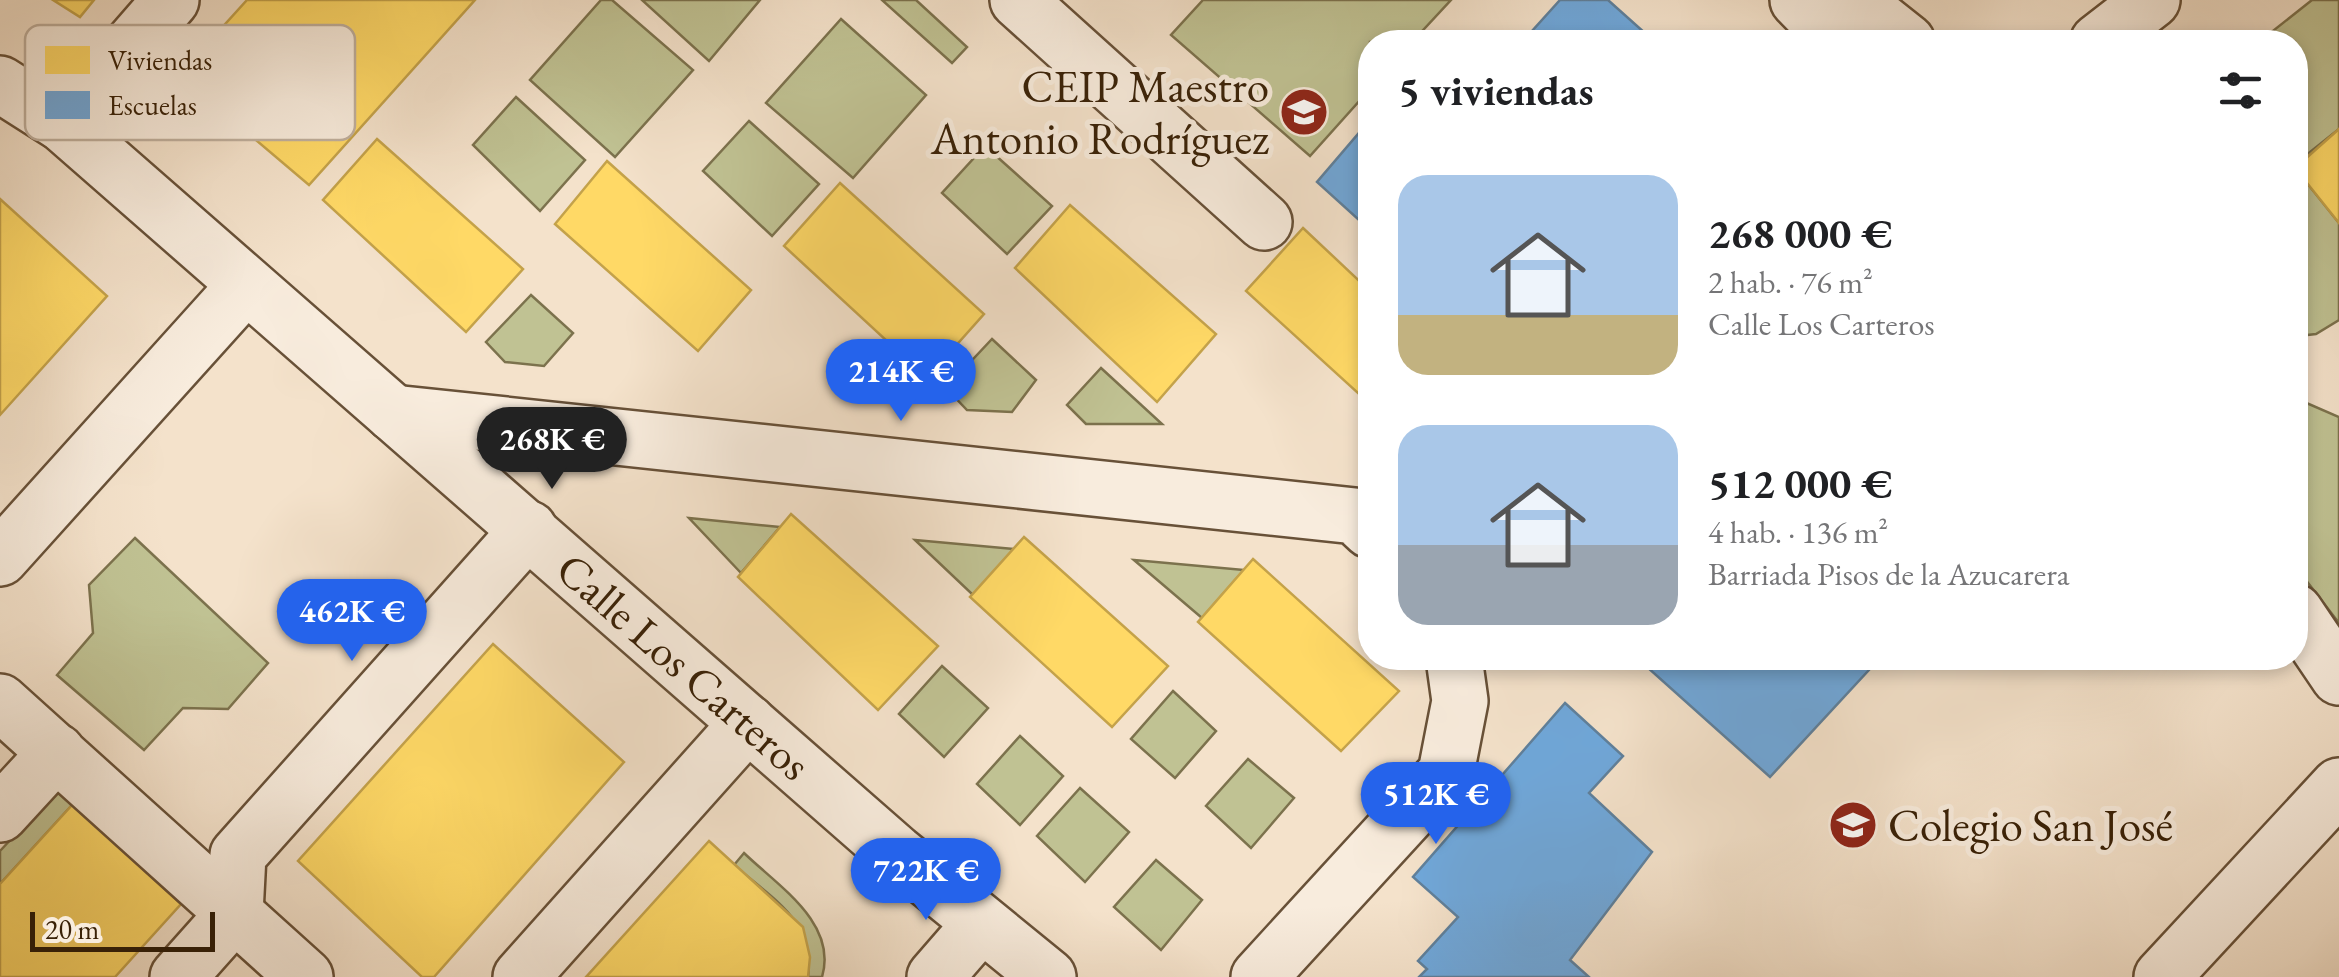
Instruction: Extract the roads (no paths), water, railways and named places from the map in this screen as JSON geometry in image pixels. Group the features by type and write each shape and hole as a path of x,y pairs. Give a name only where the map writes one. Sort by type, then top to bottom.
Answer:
{"street":[{"path":"149,25 171,0"},
{"path":"1018,0 1264,222"},
{"path":"1798,0 1827,30"},
{"path":"1854,0 1892,30"},
{"path":"2113,30 2152,0"},
{"name":"Calle Los Carteros","path":"0,84 25,100"},
{"name":"Calle Los Carteros","path":"81,140 748,723 1048,977"},
{"path":"0,558 246,285"},
{"path":"393,412 1358,519"},
{"path":"178,977 234,913 238,855 530,529"},
{"path":"2308,632 2339,678"},
{"path":"2308,650 2339,688"},
{"path":"1259,977 1446,773 1460,701 1461,670"},
{"path":"0,702 305,977"},
{"path":"521,977 748,723"},
{"path":"0,814 56,752"},
{"path":"2162,977 2339,786"},
{"path":"935,977 981,924"}],"place":[{"name":"CEIP Maestro Antonio Rodríguez","path":"1304,112"},
{"name":"Colegio San José","path":"1853,825"}]}
